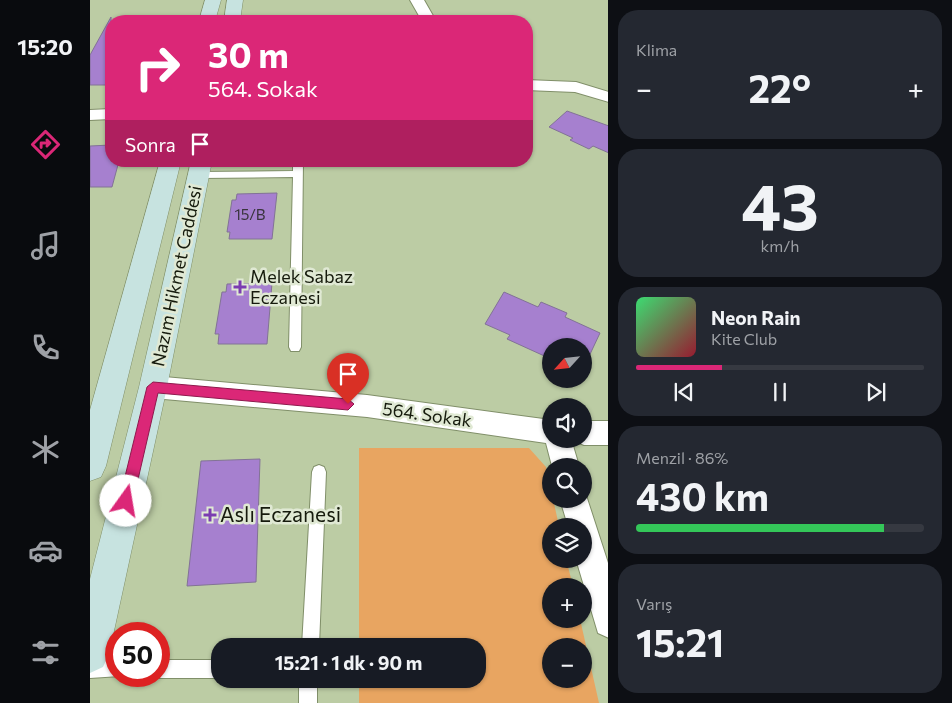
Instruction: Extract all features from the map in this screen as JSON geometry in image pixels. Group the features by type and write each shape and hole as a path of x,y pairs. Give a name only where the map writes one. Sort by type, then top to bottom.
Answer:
{"main road":[{"path":"209,15 213,0"},
{"path":"233,15 235,0"},
{"name":"Nazım Hikmet Caddesi","path":"90,466 169,167"},
{"name":"Nazım Hikmet Caddesi","path":"90,654 153,387 200,168"}],"street":[{"path":"417,0 426,15"},
{"path":"533,84 576,87 608,97"},
{"path":"90,115 105,114"},
{"name":"564. Sokak","path":"153,387 367,406 542,431"},
{"path":"592,433 608,433"},
{"path":"592,563 608,622"}],"lane":[{"path":"294,347 298,167"},
{"path":"200,168 298,174"},
{"path":"310,638 319,472"},
{"path":"90,669 105,669"},
{"path":"170,669 211,669"},
{"path":"308,688 308,703"}],"shaded area":[{"path":"359,448 529,448 542,463 542,508 555,508 557,518 542,518 542,568 568,568 571,578 542,578 542,628 582,628 584,638 542,638 542,688 592,688 592,672 599,703 359,703 359,688 486,688 486,638 359,638"}],"building":[{"path":"105,28 105,85 90,85 90,55"},
{"path":"567,111 608,126 608,153 593,146 589,149 570,140 573,138 549,127"},
{"path":"105,145 105,167 117,167 112,187 90,187 90,146"},
{"path":"277,193 272,239 229,239 230,232 227,232 232,200 236,200 237,194"},
{"path":"272,283 267,344 218,344 219,334 215,334 222,292 226,292 227,284"},
{"path":"504,292 538,307 541,302 567,313 565,317 600,333 592,350 592,338 542,338 542,355 507,339 510,335 485,324"},
{"path":"260,459 256,582 187,586 201,461"}],"place":[{"name":"Melek Sabaz Eczanesi","path":"240,287"},
{"name":"Aslı Eczanesi","path":"210,515"}],"route":[{"path":"126,501 153,387 348,404"}]}
